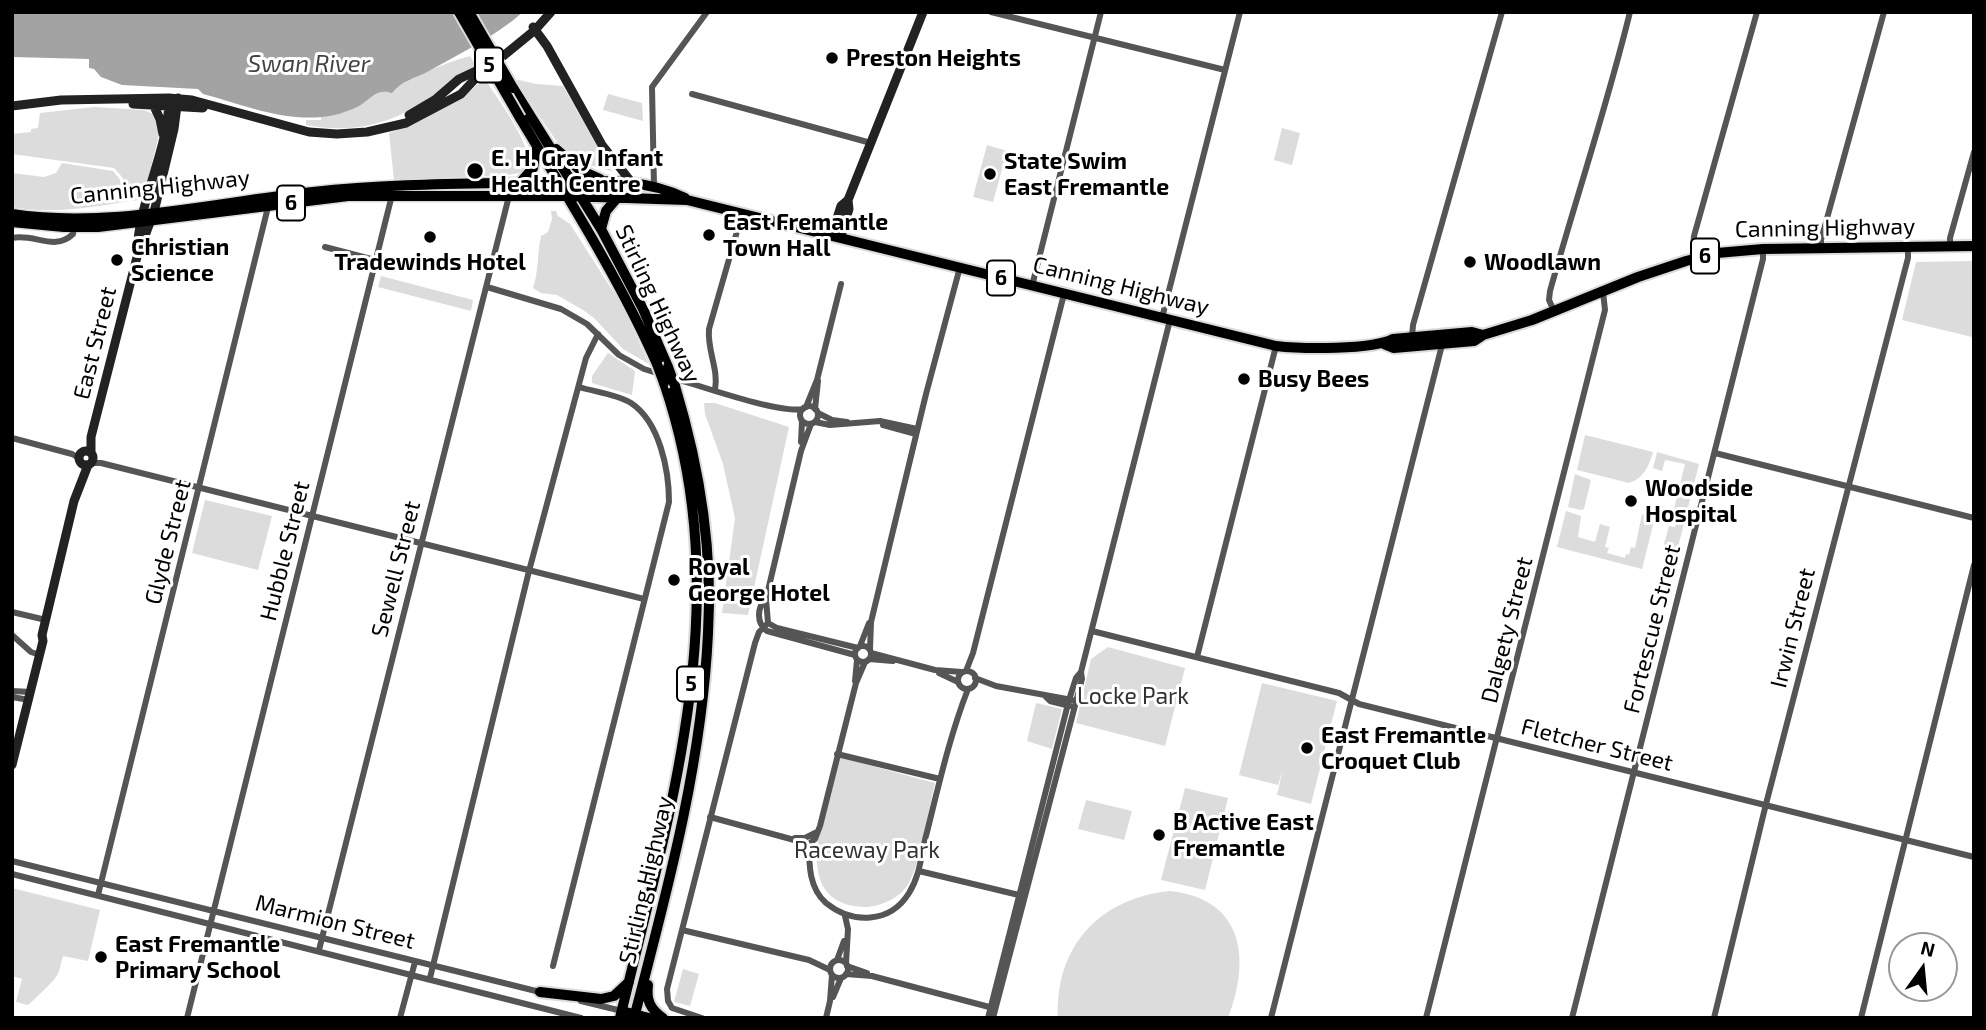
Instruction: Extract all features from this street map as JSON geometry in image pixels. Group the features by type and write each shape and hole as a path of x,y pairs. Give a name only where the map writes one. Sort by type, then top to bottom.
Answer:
{"highway":[{"name":"Stirling Highway","path":"459,12 541,145 557,182 662,365"},
{"name":"Stirling Highway","path":"469,12 524,116"},
{"name":"Stirling Highway","path":"541,145 582,197 643,309 688,428 698,482 709,578 708,633 697,741 667,886 634,1016"},
{"path":"520,183 533,168 541,145 580,170 603,180"},
{"name":"Canning Highway","path":"557,182 603,180 632,183 671,191 687,200"},
{"name":"Canning Highway","path":"566,196 687,200 1276,346 1384,344 1394,348 1474,341 1483,335 1503,330 1697,257 1734,251 1974,246"},
{"path":"601,229 605,212 617,198"},
{"name":"Canning Highway","path":"1384,344 1393,339 1472,332 1483,335"},
{"name":"Stirling Highway","path":"621,1014 662,852 682,755 697,638 697,572 692,506 670,385"},
{"path":"663,1018 650,1006 647,995 667,902 667,886"},
{"path":"540,992 601,999 614,996 629,982"}],"main road":[{"name":"Canning Highway","path":"391,190 557,182"},
{"name":"Canning Highway","path":"12,222 74,223 147,217 332,190 566,196"},
{"name":"Canning Highway","path":"12,214 74,223"},
{"name":"Marmion Street","path":"621,1014 649,1018"}],"street":[{"path":"534,28 543,12"},
{"path":"12,106 61,100 200,102 296,129 322,133 360,133 396,124 436,99 459,79 480,69 551,12"},
{"path":"654,187 652,87 707,12"},
{"path":"836,235 849,209 848,200 923,12"},
{"path":"991,12 1225,71"},
{"path":"1032,286 1101,12"},
{"path":"990,1018 1076,678 1081,672 1092,631 1240,12"},
{"path":"1412,338 1413,325 1440,224 1502,12"},
{"path":"1553,311 1549,300 1550,291 1614,78 1630,12"},
{"path":"1697,257 1693,248 1694,236 1756,12"},
{"path":"1821,248 1884,12"},
{"path":"534,28 602,145 632,183"},
{"path":"692,94 871,143"},
{"path":"107,100 153,104 173,102"},
{"name":"East Street","path":"147,217 163,135 173,102"},
{"name":"East Street","path":"12,765 38,640 46,620 147,217 173,102"},
{"path":"153,104 163,135"},
{"path":"1950,247 1950,238 1974,152"},
{"name":"Hubble Street","path":"187,1018 391,190"},
{"name":"Sewell Street","path":"319,950 509,196"},
{"name":"Glyde Street","path":"99,895 269,201"},
{"path":"715,390 717,376 708,340 709,330 743,212"},
{"path":"12,238 24,237 58,243 74,234 74,223"},
{"path":"326,247 375,260"},
{"name":"Irwin Street","path":"1714,1018 1766,804 1908,256 1908,247"},
{"name":"Fortescue Street","path":"1572,1018 1715,453 1763,259 1763,249"},
{"path":"710,817 783,837 807,841 815,839 960,267"},
{"path":"801,451 801,420 817,380 841,284"},
{"path":"485,290 561,309 577,317 619,355 644,369 767,405 796,411 804,408 816,411 826,419 848,423"},
{"name":"Dalgety Street","path":"1426,1018 1605,310 1603,292"},
{"path":"807,841 815,887 825,902 851,917 877,917 898,905 909,894 919,871 922,849 969,674 1064,294"},
{"path":"430,978 529,571 589,351 598,334"},
{"path":"1271,1018 1442,345"},
{"path":"1197,657 1276,346"},
{"path":"702,1018 675,1010 667,1000 667,989 755,643 765,625 766,599 801,451 816,411 817,380"},
{"path":"553,966 669,502 664,460 646,418 624,399 579,387"},
{"path":"767,405 813,423 830,425 886,422 917,431"},
{"path":"12,438 199,488 312,514 644,599"},
{"path":"1715,453 1974,518"},
{"path":"1861,1018 1974,565"},
{"path":"12,612 46,620"},
{"path":"765,625 863,654 935,670 969,674 996,685 1046,697 1050,701 1071,703"},
{"name":"Fletcher Street","path":"1092,631 1339,693 1352,700 1498,738 1974,857"},
{"path":"12,635 37,654"},
{"path":"935,670 965,686 996,685"},
{"path":"965,686 958,676 969,674"},
{"path":"12,691 27,695"},
{"path":"12,696 27,695"},
{"name":"East Street","path":"12,741 27,695"},
{"path":"837,754 940,779"},
{"name":"Marmion Street","path":"12,860 621,1014"},
{"path":"919,871 1022,896"},
{"name":"Marmion Street","path":"12,874 581,1018"},
{"path":"830,1001 844,976 851,917"},
{"path":"826,1018 833,967 848,933 851,917"},
{"path":"682,930 809,960 833,967 844,976 872,976"},
{"path":"400,1018 415,962"},
{"path":"833,967 846,965 872,976 993,1008"}],"green space":[{"path":"470,56 477,67 455,77 437,94 401,114 372,125 356,127 306,125 306,120 321,120 321,117 344,112 373,95 392,92 417,76"},
{"path":"484,78 520,135 528,158 527,167 519,173 508,175 394,180 389,133 414,124 463,98"},
{"path":"515,81 563,86 612,171 585,164 564,152"},
{"path":"608,94 642,103 643,121 603,110"},
{"path":"94,107 144,110 155,115 158,139 143,199 133,201 122,177 114,168 12,154 12,134 31,132 31,129 38,128 40,113"},
{"path":"1282,128 1300,133 1292,165 1274,160"},
{"name":"State Swim East Fremantle","path":"987,145 1007,151 993,202 973,197"},
{"path":"62,163 113,171 129,201 56,210 12,207 12,173 44,177 56,173"},
{"path":"551,211 556,211 558,216 570,224 623,307 649,364 623,349 583,310 557,295 541,293 533,288 541,236 548,232 552,219"},
{"path":"1974,261 1972,337 1902,320 1916,262"},
{"path":"381,276 473,300 471,311 378,287"},
{"path":"608,353 635,371 632,395 592,383 592,376"},
{"path":"704,403 715,403 789,427 748,615 722,613 735,518 723,464 705,414"},
{"path":"1585,435 1653,452 1650,462 1638,478 1629,483 1577,470"},
{"path":"1657,452 1699,464 1671,575 1663,573 1668,553 1662,551 1669,526 1675,527 1677,519 1672,517 1685,464 1665,460 1662,471 1653,468"},
{"path":"1575,474 1591,480 1584,509 1581,510 1568,507"},
{"path":"205,500 272,516 258,570 192,553"},
{"path":"1566,511 1581,516 1578,537 1595,542 1600,524 1610,527 1605,547 1609,548 1607,553 1625,558 1631,547 1635,548 1642,514 1655,517 1642,569 1557,547"},
{"name":"Locke Park","path":"1108,647 1185,668 1165,746 1076,723 1091,659"},
{"path":"1262,683 1337,701 1311,804 1277,795 1283,769 1278,785 1239,775"},
{"path":"1036,703 1062,709 1052,749 1027,741"},
{"name":"Raceway Park","path":"839,757 935,783 921,851 912,876 899,894 877,905 865,907 840,902 825,889 818,871 817,848 821,824"},
{"path":"1185,788 1228,798 1205,890 1161,880"},
{"path":"1086,800 1132,811 1124,840 1078,829"},
{"path":"12,888 100,910 88,961 63,956 56,977 28,1005 16,1002 22,979 12,976"},
{"path":"1170,891 1195,896 1214,906 1227,919 1235,935 1239,974 1228,1018 1058,1018 1059,992 1064,969 1087,930 1103,915 1123,904"},
{"path":"683,969 699,974 690,1006 674,1002"}],"water":[{"name":"Swan River","path":"12,12 523,12 490,36 404,83 392,93 378,93 359,106 340,113 307,118 261,111 203,94 198,89 122,85 101,77 94,69 89,68 89,59 12,57"}],"place":[{"name":"Preston Heights","path":"832,58"},
{"name":"E. H. Gray Infant Health Centre","path":"475,171"},
{"name":"State Swim East Fremantle","path":"990,174"},
{"name":"East Fremantle Town Hall","path":"709,235"},
{"name":"Tradewinds Hotel","path":"430,237"},
{"name":"Christian Science","path":"117,260"},
{"name":"Woodlawn","path":"1470,262"},
{"name":"Busy Bees","path":"1244,379"},
{"name":"Woodside Hospital","path":"1631,501"},
{"name":"Royal George Hotel","path":"674,580"},
{"name":"East Fremantle Croquet Club","path":"1307,748"},
{"name":"B Active East Fremantle","path":"1159,835"},
{"name":"East Fremantle Primary School","path":"101,957"}]}
